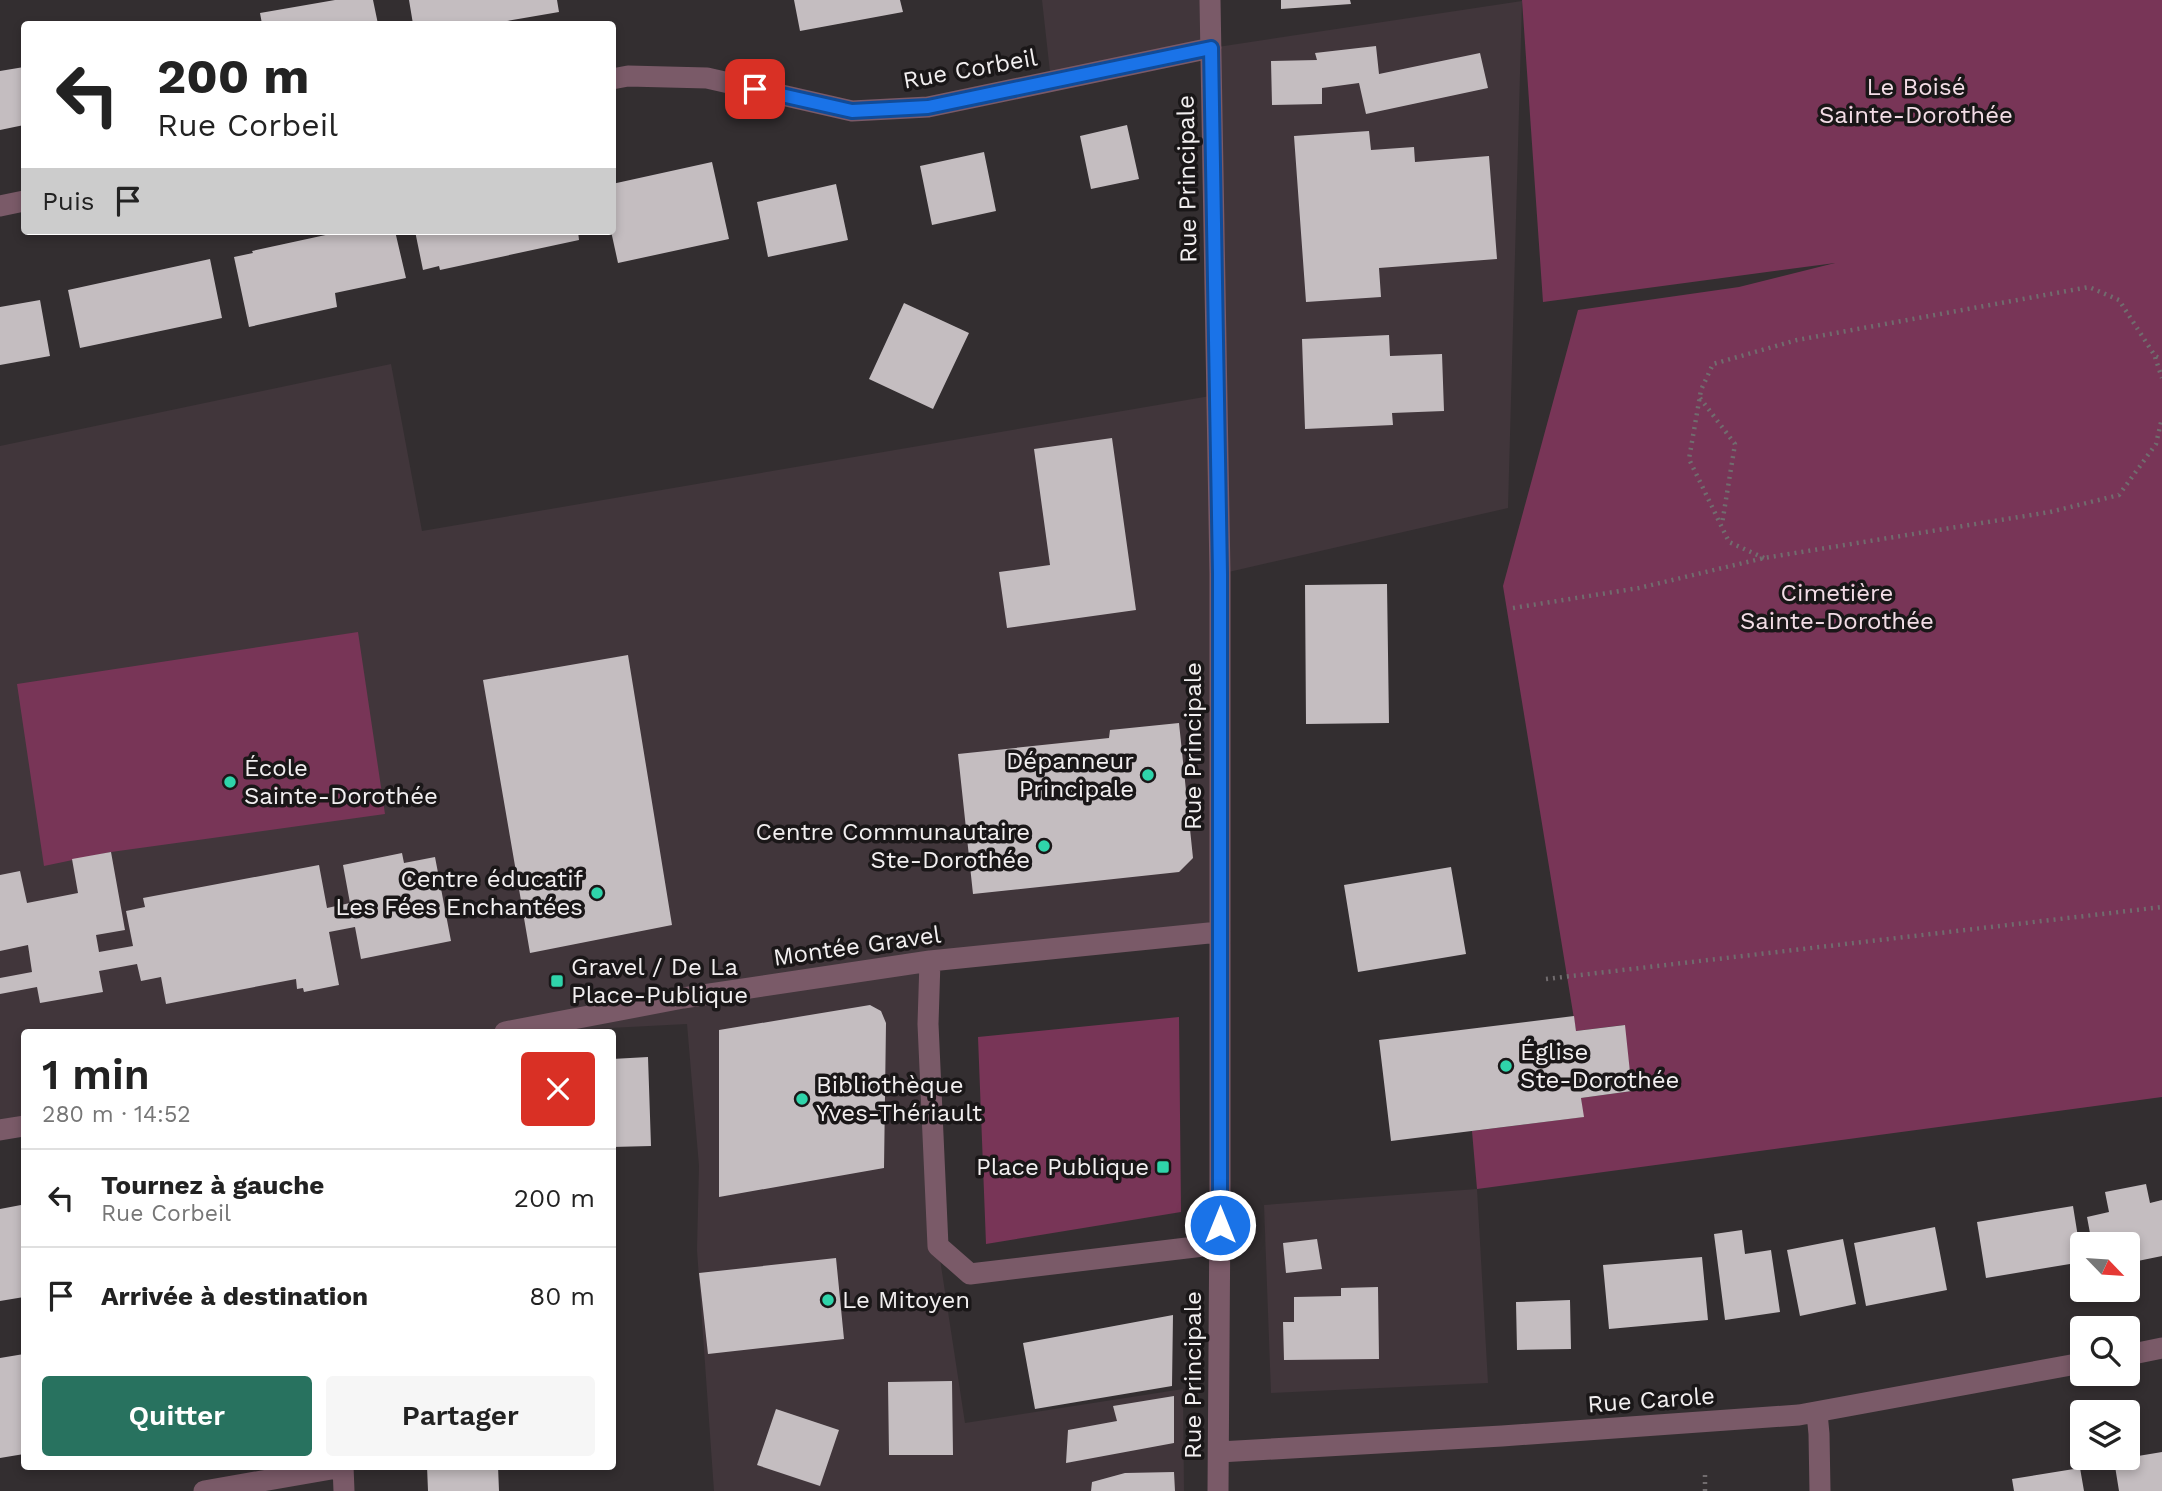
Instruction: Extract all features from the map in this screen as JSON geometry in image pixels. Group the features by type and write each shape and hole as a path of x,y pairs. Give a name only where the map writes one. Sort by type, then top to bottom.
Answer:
{"street":[{"name":"Rue Principale","path":"1210,0 1220,574 1218,1491"},
{"name":"Rue Corbeil","path":"616,78 628,76 707,78 852,111 928,107 1211,48"},
{"path":"0,206 21,202"},
{"name":"Montée Gravel","path":"522,1029 683,998 930,961 1219,932"},
{"path":"930,961 928,1024 938,1246 970,1274 1220,1244"},
{"path":"0,1130 21,1126"},
{"path":"2140,1352 2162,1348"},
{"name":"Rue Carole","path":"1219,1452 1502,1436 1817,1413 2070,1365"},
{"path":"1817,1413 1820,1491"},
{"path":"204,1491 326,1470"},
{"path":"343,1470 344,1491"}],"path":[{"path":"1764,558 1729,542 1689,459 1700,397 1713,364 1797,340 2089,286 2119,300 2155,356 2162,378"},
{"path":"2155,356 2162,359"},
{"path":"1700,397 1735,444 1721,526"},
{"path":"1513,608 1639,588 1764,558 2050,512 2119,495 2156,444 2162,418"},
{"path":"1546,979 2162,907"},
{"path":"1705,1473 1705,1491"}],"shaded area":[{"path":"1042,0 1210,0 1211,48 1522,1 1508,508 1220,574 1219,932 931,961 938,1246 965,1423 1183,1389 1184,1491 714,1491 697,1250 699,1166 687,1024 591,1029 21,1029 21,1120 0,1124 0,446 391,364 422,531 1216,395 1211,49 1051,81"},
{"path":"1477,1189 1488,1383 1271,1393 1264,1205"}],"green space":[{"name":"Cimetière Sainte-Dorothée","path":"1522,0 2162,0 2162,1097 1477,1189 1472,1131 1583,1117 1581,1098 1632,1091 1624,1025 1576,1031 1503,586 1578,310 1739,287 1835,263 1543,302"},
{"path":"358,632 385,814 111,852 44,866 17,684"},
{"path":"1179,1017 1181,1212 986,1244 978,1037"}],"building":[{"path":"335,0 373,0 377,21 261,21 260,13"},
{"path":"409,0 557,0 559,12 507,21 412,21"},
{"path":"794,0 900,0 903,12 800,31"},
{"path":"1281,0 1350,0 1351,4 1281,9"},
{"path":"1376,46 1379,74 1480,53 1488,88 1366,114 1359,83 1322,88 1322,104 1272,105 1271,61 1317,60 1315,53"},
{"path":"21,68 21,126 0,130 0,71"},
{"path":"1127,125 1139,179 1091,189 1080,136"},
{"path":"1369,131 1371,150 1414,147 1415,162 1489,156 1497,259 1379,268 1381,297 1306,302 1294,136"},
{"path":"984,152 996,211 932,225 920,166"},
{"path":"712,162 729,239 618,263 612,235 616,235 616,183"},
{"path":"836,184 848,240 768,257 757,202"},
{"path":"326,235 396,235 406,278 335,293 337,307 249,327 234,257 253,253 252,251"},
{"path":"416,235 578,235 579,240 440,270 439,266 423,270"},
{"path":"210,259 222,318 80,348 68,290"},
{"path":"40,300 50,356 0,365 0,307"},
{"path":"904,303 969,333 933,409 869,379"},
{"path":"1389,335 1390,356 1442,354 1444,411 1392,413 1393,425 1305,429 1302,339"},
{"path":"1112,438 1136,610 1007,628 999,572 1050,565 1034,449"},
{"path":"1387,584 1389,723 1306,724 1305,585"},
{"path":"628,655 672,925 530,953 483,680"},
{"name":"Centre Communautaire Ste-Dorothée","path":"1179,723 1193,858 1179,872 973,894 958,754 1109,738 1110,730"},
{"name":"École Sainte-Dorothée","path":"111,852 125,930 96,935 99,952 133,946 126,911 145,907 143,898 319,865 327,908 350,903 343,865 402,853 404,863 435,857 451,941 361,959 355,927 329,932 339,985 304,992 303,988 297,989 296,979 166,1004 161,977 141,981 137,964 99,971 103,992 40,1003 37,987 0,994 0,978 32,972 28,945 0,951 0,875 20,871 27,903 78,893 72,859"},
{"path":"1451,867 1466,954 1358,972 1344,885"},
{"name":"Bibliothèque Yves-Thériault","path":"870,1005 881,1011 886,1023 884,1168 719,1197 719,1030"},
{"name":"Église Ste-Dorothée","path":"1574,1016 1576,1031 1625,1025 1632,1091 1581,1098 1584,1117 1391,1141 1379,1040"},
{"path":"648,1057 651,1146 616,1147 616,1059"},
{"path":"2146,1184 2150,1203 2162,1200 2162,1256 2140,1261 2140,1232 2090,1232 2087,1217 2109,1212 2105,1192"},
{"path":"21,1205 21,1298 0,1301 0,1209"},
{"path":"2073,1206 2077,1232 2070,1232 2070,1264 1986,1278 1977,1222"},
{"path":"1935,1227 1947,1290 1866,1306 1854,1243"},
{"path":"1742,1230 1745,1254 1771,1250 1780,1312 1725,1320 1714,1234"},
{"path":"1317,1239 1322,1269 1286,1273 1283,1243"},
{"path":"1843,1239 1856,1304 1800,1316 1787,1250"},
{"path":"1702,1257 1708,1320 1609,1329 1603,1265"},
{"path":"836,1258 844,1339 708,1354 699,1273"},
{"path":"1378,1287 1379,1359 1284,1360 1283,1322 1294,1322 1294,1297 1341,1296 1341,1288"},
{"path":"1570,1300 1571,1349 1517,1350 1516,1302"},
{"path":"1173,1315 1172,1386 1035,1409 1023,1343"},
{"path":"21,1354 21,1454 0,1458 0,1358"},
{"path":"952,1381 953,1455 889,1455 888,1382"},
{"path":"1174,1396 1174,1443 1066,1463 1068,1430 1117,1421 1113,1406"},
{"path":"776,1409 839,1430 820,1486 757,1465"},
{"path":"2162,1452 2162,1491 2119,1491 2116,1470 2140,1470 2140,1456"},
{"path":"427,1470 498,1470 499,1491 428,1491"},
{"path":"2080,1470 2084,1491 2014,1491 2012,1479"},
{"path":"1174,1472 1175,1491 1091,1491 1092,1482 1125,1473"}],"place":[{"name":"Dépanneur Principale","path":"1148,775"},
{"name":"École Sainte-Dorothée","path":"230,782"},
{"name":"Centre Communautaire Ste-Dorothée","path":"1044,846"},
{"name":"Centre éducatif Les Fées Enchantées","path":"597,893"},
{"name":"Gravel / De La Place-Publique","path":"557,981"},
{"name":"Église Ste-Dorothée","path":"1506,1066"},
{"name":"Bibliothèque Yves-Thériault","path":"802,1099"},
{"name":"Place Publique","path":"1163,1167"},
{"name":"Le Mitoyen","path":"828,1300"}],"route":[{"path":"755,89 852,111 928,107 1211,48 1220,574 1220,1225"}],"park label":[{"name":"Le Boisé Sainte-Dorothée","path":"1916,101"}]}
